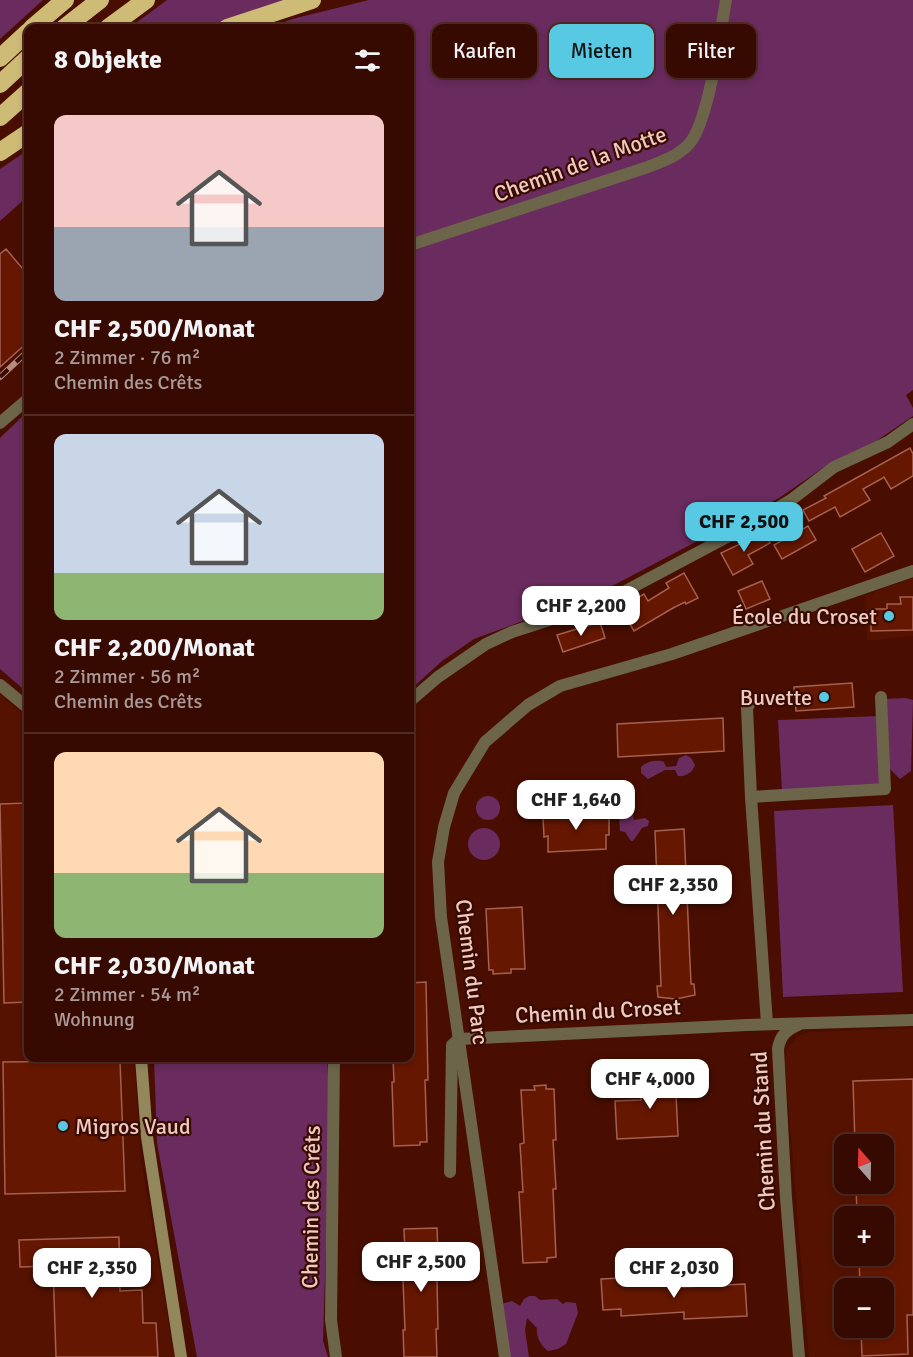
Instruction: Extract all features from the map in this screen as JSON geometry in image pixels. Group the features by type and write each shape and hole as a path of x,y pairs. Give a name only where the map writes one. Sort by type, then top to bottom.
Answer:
{"highway":[{"path":"38,24 65,0"},
{"path":"69,24 100,0"},
{"path":"113,24 146,0"},
{"path":"239,24 312,0"},
{"path":"0,58 24,36"},
{"path":"0,84 24,62"},
{"path":"0,117 24,96"},
{"path":"0,152 24,136"}],"street":[{"name":"Chemin de la Motte","path":"414,244 648,167 680,152 690,143 699,127 710,86 726,0"},
{"path":"0,423 24,402"},
{"path":"414,697 438,676 486,644 512,632 616,596 744,528 790,500 834,468 888,442 913,424"},
{"name":"Chemin du Parc","path":"504,1357 441,918 438,862 444,827 454,793 485,742 497,729 549,692 571,682 672,654 913,571"},
{"path":"0,685 24,705"},
{"path":"751,797 885,789 881,697"},
{"path":"760,699 751,701 747,708 767,1024"},
{"name":"Chemin du Croset","path":"459,1039 767,1024 913,1020"},
{"name":"Chemin du Stand","path":"799,1357 786,1198 778,1049 781,1037 802,1024"},
{"path":"450,1172 452,1045 459,1039"},
{"path":"141,1062 147,1137 181,1357"},
{"name":"Chemin des Crêts","path":"334,1062 331,1320 336,1357"}],"shaded area":[{"path":"0,0 43,0 0,39"},
{"path":"167,0 284,0 217,24 134,24"},
{"path":"369,0 913,0 913,390 906,395 913,408 913,416 876,441 833,461 779,498 616,584 474,639 442,661 414,686 414,24 279,24"},
{"path":"24,153 24,200 0,221 0,169"},
{"path":"24,415 24,690 0,669 0,438"},
{"name":"École du Croset","path":"913,577 913,636 867,641 865,596"},
{"path":"0,695 24,715 24,1062 134,1062 140,1154 174,1357 0,1357"},
{"path":"884,699 913,700 911,771 900,779 887,766"},
{"path":"878,716 880,784 782,791 778,720"},
{"path":"686,755 695,765 689,774 678,776 675,770 665,770 648,779 641,773 641,767 648,762 661,761 666,767 676,766 679,758"},
{"path":"488,796 493,797 499,803 499,813 493,819 488,820 483,819 477,813 476,808 477,803 483,797"},
{"path":"893,805 903,992 783,997 774,811"},
{"path":"624,815 633,815 634,820 645,818 649,821 648,826 642,828 633,841 625,832 620,831 619,818"},
{"path":"484,828 495,833 500,844 495,855 484,860 473,855 468,844 473,833"},
{"path":"913,1028 913,1357 809,1357 785,1063 787,1049 797,1037 809,1032"},
{"path":"154,1062 327,1062 330,1114 323,1341 328,1357 197,1357 157,1143"},
{"path":"529,1296 535,1296 540,1300 557,1299 563,1304 576,1303 578,1313 566,1344 548,1351 537,1335 537,1328 527,1318 525,1330 529,1357 500,1357 498,1305 512,1301 520,1306"}],"building":[{"path":"6,249 24,270 24,346 0,367 0,254"},
{"path":"910,448 913,454 913,476 891,489 884,477 863,489 870,500 840,517 835,507 809,521 803,510"},
{"path":"808,526 816,540 782,559 774,545"},
{"path":"765,532 770,543 748,555 753,564 733,575 721,553"},
{"path":"881,533 894,556 865,572 852,549"},
{"path":"684,573 698,598 673,608 634,631 624,614 634,608 631,602 644,594 648,601 669,588 666,583"},
{"path":"762,581 770,599 746,609 738,591"},
{"path":"900,597 913,597 913,630 871,631 871,609 887,609 887,604 901,604"},
{"path":"600,622 605,638 563,652 557,635"},
{"name":"Buvette","path":"852,683 854,707 796,711 794,687"},
{"path":"723,718 724,751 618,757 617,724"},
{"path":"24,803 24,1002 4,1003 0,804"},
{"path":"605,811 605,816 609,815 606,849 548,852 548,836 544,837 543,817 546,817 546,814"},
{"path":"684,829 691,984 694,984 695,995 676,999 658,997 657,986 661,986 655,831"},
{"path":"522,907 525,969 511,969 511,973 493,974 493,970 489,970 486,909"},
{"path":"426,982 427,1142 420,1142 420,1145 394,1146 393,1062 414,1062 414,983"},
{"name":"Migros Vaud","path":"3,1062 120,1062 125,1191 5,1194"},
{"path":"675,1073 678,1136 617,1139 615,1101 641,1100 640,1075"},
{"path":"913,1079 913,1315 907,1315 908,1354 862,1356 861,1338 894,1338 894,1278 860,1278 859,1266 894,1266 894,1206 857,1206 856,1194 894,1194 894,1134 855,1134 853,1081"},
{"path":"546,1085 546,1089 554,1089 556,1140 553,1140 556,1189 553,1189 556,1257 547,1258 547,1262 523,1263 519,1192 523,1192 520,1144 524,1143 521,1090 535,1090 534,1086"},
{"path":"437,1228 439,1280 437,1280 437,1357 404,1357 403,1280 406,1279 404,1229"},
{"path":"119,1237 120,1291 142,1290 143,1323 156,1323 158,1357 56,1357 53,1266 20,1267 19,1240"},
{"path":"620,1278 620,1284 682,1281 683,1287 745,1284 747,1316 684,1319 684,1312 621,1316 621,1309 603,1310 601,1279"}],"railway":[{"path":"0,377 24,355"}],"place":[{"name":"École du Croset","path":"889,616"},
{"name":"Buvette","path":"824,697"},
{"name":"Migros Vaud","path":"63,1126"}]}
